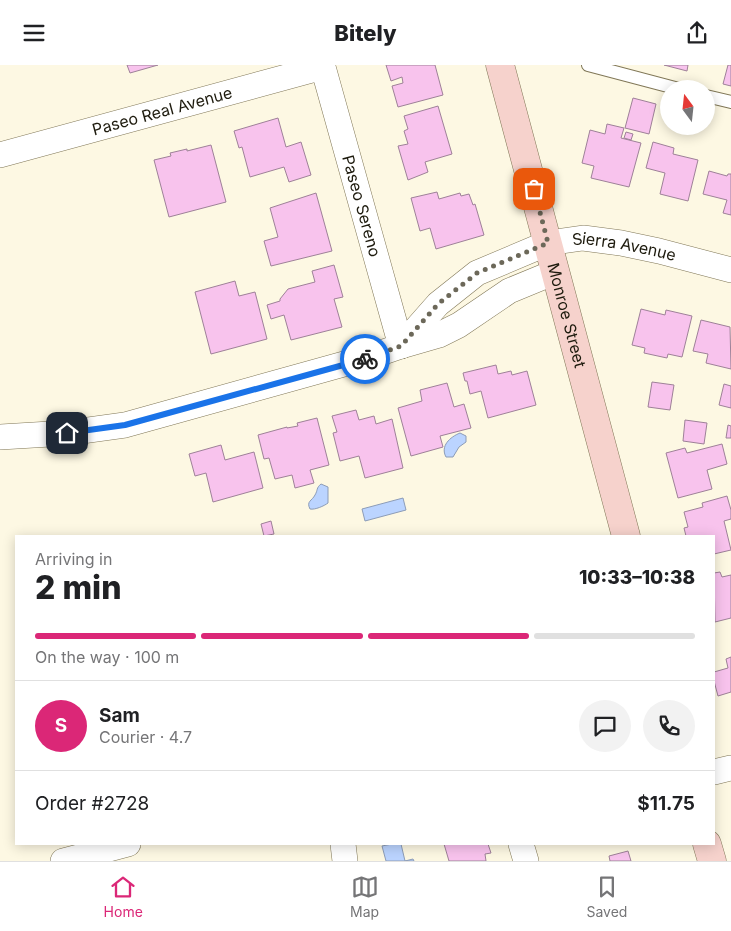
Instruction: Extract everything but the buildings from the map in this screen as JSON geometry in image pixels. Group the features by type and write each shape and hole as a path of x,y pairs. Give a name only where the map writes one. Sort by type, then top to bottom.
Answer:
{"main road":[{"name":"Monroe Street","path":"500,65 626,535"},
{"path":"707,845 712,861"}],"street":[{"name":"Paseo Real Avenue","path":"0,155 323,67"},
{"name":"Paseo Sereno","path":"323,67 401,346"},
{"name":"Sierra Avenue","path":"401,346 438,304 477,273 548,243 583,238 620,243 658,251 731,271"},
{"name":"Sierra Avenue","path":"0,437 67,433 125,425 369,357 439,335 459,325 509,291 555,272"},
{"path":"715,773 731,768"},
{"path":"62,861 124,845"},
{"path":"343,845 345,861"},
{"path":"521,845 526,861"}],"lane":[{"path":"588,65 660,84"},
{"path":"715,98 731,102"}],"water":[{"path":"460,433 466,436 466,442 459,447 453,457 446,457 444,449 447,442"},
{"path":"321,484 328,487 328,503 310,509 309,503"},
{"path":"403,498 406,510 365,521 362,509"},
{"path":"401,845 405,861 386,861 382,846"}],"way so far":[{"path":"365,359 401,346 438,304 477,273 548,243 534,189"}],"route":[{"path":"67,433 125,425 365,359"}]}
